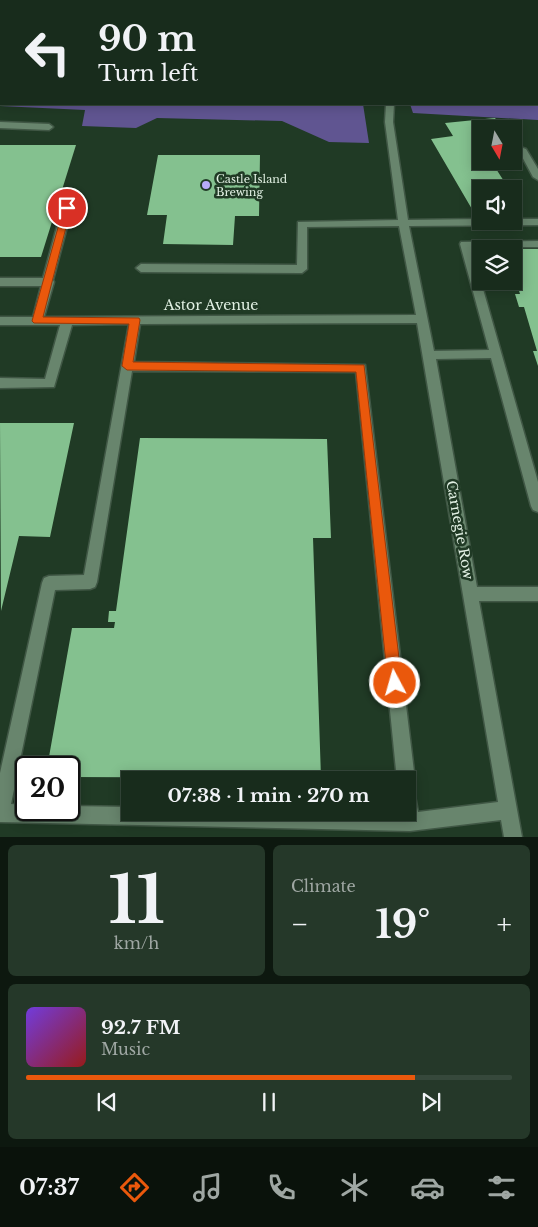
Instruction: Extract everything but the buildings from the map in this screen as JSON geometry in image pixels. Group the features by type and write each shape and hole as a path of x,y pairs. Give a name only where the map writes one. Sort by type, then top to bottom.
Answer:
{"street":[{"name":"Carnegie Row","path":"390,105 390,122 404,224 429,355 513,837"},
{"path":"0,125 49,127"},
{"path":"523,151 538,178"},
{"path":"37,321 49,282 67,208"},
{"path":"141,268 302,269 302,224 538,222"},
{"path":"538,244 465,244 538,506"},
{"path":"0,282 49,282"},
{"name":"Astor Avenue","path":"0,321 422,319"},
{"path":"0,383 50,384 67,320"},
{"path":"135,320 90,582 49,583 0,813 410,822 508,810"},
{"path":"429,355 496,354"},
{"path":"127,366 361,368 405,771"},
{"path":"471,594 538,594"}],"shaded area":[{"path":"363,105 369,143 329,142 282,121 157,118 136,128 82,126 85,110 0,106"},
{"path":"410,105 538,105 538,120 413,113"}],"place":[{"name":"Castle Island Brewing","path":"206,185"}],"route":[{"path":"67,208 49,282 37,321 135,320 127,366 361,368 395,683"}]}
